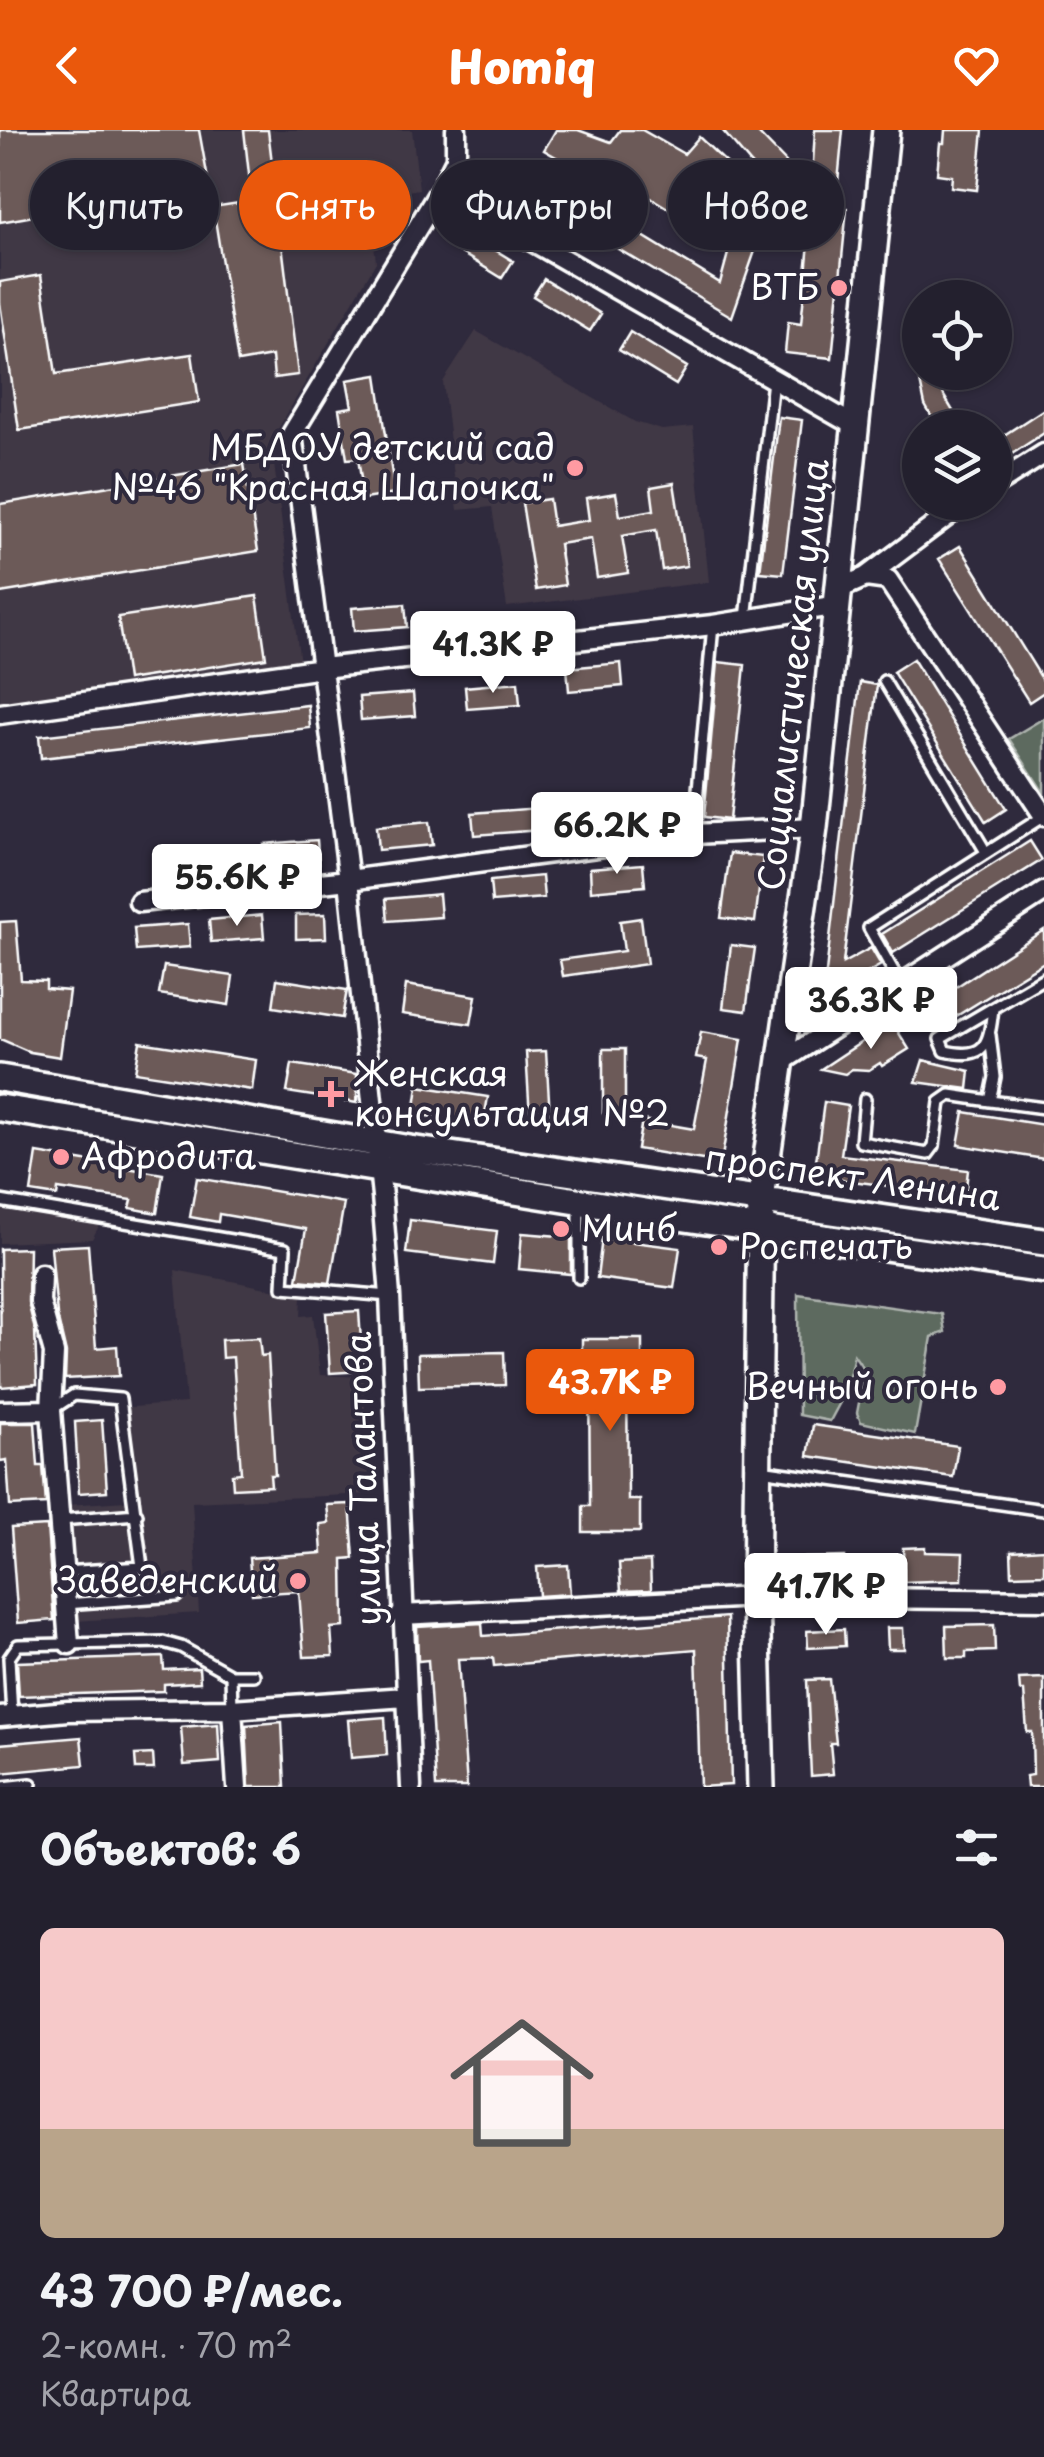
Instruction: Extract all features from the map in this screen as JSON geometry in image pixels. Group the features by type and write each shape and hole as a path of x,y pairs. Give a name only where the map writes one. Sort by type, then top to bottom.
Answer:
{"main road":[{"name":"Социалистическая улица","path":"761,1787 756,1597 761,1199 814,828 886,130"},
{"name":"проспект Ленина","path":"0,1078 374,1143 1044,1242"},
{"name":"проспект Ленина","path":"0,1108 376,1170 1044,1270"}],"street":[{"name":"улица Талантова","path":"455,160 456,130"},
{"name":"улица Талантова","path":"411,1787 390,1296 349,880 292,434 431,203"},
{"path":"547,250 856,427"},
{"path":"1012,474 1044,454"},
{"path":"0,714 322,668 746,620 840,596 942,520"},
{"path":"866,578 888,580 1044,816"},
{"path":"139,902 349,880 694,834 814,828"},
{"path":"780,1062 1044,892"},
{"path":"41,1274 40,1302 54,1353 51,1410 69,1644"},
{"path":"0,1411 51,1410"},
{"path":"402,1615 756,1597 1044,1600"},
{"path":"6,1716 68,1711 232,1709 406,1697"},
{"path":"232,1709 236,1787"}],"lane":[{"path":"746,620 772,380"},
{"path":"694,834 714,625"},
{"path":"884,681 986,852"},
{"path":"900,984 869,928 1044,816"},
{"path":"990,1035 983,1048 973,1055 946,1052 940,1039 1044,978"},
{"path":"990,1101 995,1077 990,1035 992,1008"},
{"path":"866,1100 861,1142 928,1154 934,1146 940,1102 950,1094 1044,1108"},
{"path":"0,1200 286,1249 282,1288 390,1296"},
{"path":"578,1278 579,1201"},
{"path":"51,1410 74,1395 120,1399 142,1566 63,1572"},
{"path":"757,1470 1044,1510"},
{"path":"60,1520 137,1514"},
{"path":"65,1604 178,1596"},
{"path":"6,1716 8,1658 18,1645 163,1642 180,1647 230,1676 254,1674"},
{"path":"230,1676 232,1709"},
{"path":"3,1787 32,1784"}],"shaded area":[{"path":"0,130 412,130 419,189 411,190 411,160 239,160 239,250 375,250 376,262 271,441 300,663 0,703"},
{"name":"МБДОУ детский сад №46 \"Красная Шапочка\"","path":"476,331 635,422 662,430 693,427 709,582 507,607 492,507 458,510 443,382"},
{"path":"0,1206 101,1222 92,1239 0,1243"},
{"path":"175,1270 302,1295 301,1316 313,1315 320,1375 363,1377 370,1494 192,1502 199,1613 75,1621 67,1505 126,1501 120,1408 186,1403"}],"green space":[{"path":"1044,718 1044,793 1009,739"},
{"path":"798,1294 942,1314 945,1332 932,1337 915,1434 861,1422 857,1413 865,1371 854,1355 845,1393 830,1421 799,1415"}],"building":[{"path":"0,130 199,130 204,160 30,160 30,217 0,222"},
{"path":"244,130 268,130 272,160 247,160"},
{"path":"556,130 578,130 611,142 620,130 642,130 684,154 699,137 723,160 668,160 668,208 648,196 648,160 561,160 544,150"},
{"path":"722,130 755,130 784,160 747,160"},
{"path":"815,130 843,130 840,160 813,160"},
{"path":"945,130 983,130 977,190 951,187 952,176 937,174"},
{"path":"239,203 239,250 283,250 298,375 274,378 272,356 238,362 219,244 219,206"},
{"path":"648,239 720,283 729,250 755,250 732,317 620,250 648,250"},
{"path":"456,250 495,250 513,261 502,278"},
{"path":"808,250 843,250 832,358 785,353 788,322 801,324"},
{"path":"41,275 56,374 192,354 199,402 19,430 0,282"},
{"path":"544,279 601,314 590,331 533,296"},
{"path":"630,332 687,367 676,385 619,350"},
{"path":"377,375 395,494 364,499 358,458 347,459 339,409 352,407 347,380"},
{"path":"922,390 942,390 952,410 928,410"},
{"path":"1044,409 1044,433 1012,454 1012,430"},
{"path":"779,417 802,420 783,574 760,572"},
{"path":"244,464 258,551 0,593 0,504"},
{"path":"674,483 687,566 662,570 656,530 622,536 628,573 597,578 591,539 559,544 565,585 536,590 522,503 549,499 553,526 589,520 586,498 616,493 620,516 654,510 651,487"},
{"path":"960,546 1044,682 1044,692 1029,702 939,559"},
{"path":"257,596 266,658 127,680 118,617"},
{"path":"405,604 407,627 354,631 352,608"},
{"path":"913,659 1006,809 986,822 893,672"},
{"path":"718,662 745,665 729,820 704,817"},
{"path":"621,663 623,686 569,691 567,668"},
{"path":"518,682 520,705 467,709 465,687"},
{"path":"860,682 877,685 843,963 871,948 881,965 823,998"},
{"path":"413,693 415,716 361,720 359,697"},
{"path":"308,705 310,728 41,758 39,736"},
{"path":"629,797 631,819 578,824 576,801"},
{"path":"539,808 541,830 474,835 472,813"},
{"path":"429,822 432,845 378,850 376,827"},
{"path":"317,840 319,863 266,867 264,844"},
{"path":"1030,841 1042,860 893,953 882,934"},
{"path":"214,852 215,869 184,871 184,877 162,879 160,856"},
{"path":"730,853 763,857 755,922 721,918"},
{"path":"643,864 645,886 591,891 590,868"},
{"path":"542,876 544,898 492,902 490,881"},
{"path":"439,894 441,917 388,921 386,899"},
{"path":"325,914 326,938 296,939 296,915"},
{"path":"262,915 264,938 211,942 209,920"},
{"path":"641,918 647,964 563,976 560,960 624,951 620,921"},
{"path":"16,921 21,980 46,981 46,989 69,991 60,1057 30,1052 0,1039 0,922"},
{"path":"188,924 190,947 136,951 134,928"},
{"path":"1044,930 1044,962 937,1028 925,1007"},
{"path":"731,945 755,948 746,1011 723,1008"},
{"path":"164,966 233,976 229,1005 159,994"},
{"path":"277,979 347,990 342,1018 273,1007"},
{"path":"406,985 476,996 471,1024 402,1014"},
{"path":"892,1022 909,1049 869,1070 852,1069 845,1074 821,1069"},
{"path":"701,1032 742,1039 721,1163 637,1149 642,1120 694,1129 707,1060 696,1058"},
{"path":"140,1042 256,1060 252,1090 135,1072"},
{"path":"603,1049 625,1049 625,1113 603,1113"},
{"path":"546,1051 550,1116 530,1117 526,1052"},
{"path":"923,1060 970,1071 968,1089 916,1082"},
{"path":"292,1064 357,1074 357,1103 287,1092"},
{"path":"418,1086 488,1097 483,1125 414,1114"},
{"path":"824,1102 848,1106 841,1155 968,1170 965,1196 814,1176"},
{"path":"964,1112 1044,1125 1044,1159 958,1145"},
{"path":"37,1153 163,1174 157,1213 130,1208 132,1200 58,1189 57,1196 31,1192"},
{"path":"197,1178 344,1203 330,1283 297,1280 306,1229 219,1214 218,1222 190,1217"},
{"path":"410,1220 497,1231 493,1264 406,1253"},
{"path":"522,1233 571,1237 571,1274 519,1269"},
{"path":"602,1238 680,1248 674,1288 597,1278"},
{"path":"88,1245 96,1348 117,1346 119,1376 65,1379 66,1353 57,1315 51,1247"},
{"path":"29,1248 28,1302 35,1330 37,1384 1,1387 0,1249"},
{"path":"359,1311 363,1371 330,1373 326,1313"},
{"path":"259,1338 261,1356 268,1355 275,1475 270,1475 271,1486 233,1488 232,1474 241,1473 233,1357 222,1358 221,1340"},
{"path":"582,1339 642,1339 642,1371 627,1371 628,1500 640,1500 640,1532 583,1532 583,1506 590,1506 589,1369 582,1369"},
{"path":"504,1352 505,1385 419,1387 418,1354"},
{"path":"102,1420 107,1491 79,1493 75,1422"},
{"path":"0,1423 35,1423 46,1504 10,1506 7,1460 0,1461"},
{"path":"813,1425 958,1446 953,1477 808,1456"},
{"name":"Заведенский","path":"350,1504 354,1558 343,1559 344,1627 331,1628 333,1656 304,1657 299,1591 252,1594 249,1558 322,1553 320,1524 329,1523 327,1505"},
{"path":"47,1526 54,1620 18,1623 11,1528"},
{"path":"925,1547 925,1552 963,1553 962,1580 904,1582 903,1548"},
{"path":"1044,1549 1044,1574 1012,1575 1011,1551"},
{"path":"845,1557 845,1585 804,1585 803,1558"},
{"path":"650,1561 651,1590 621,1591 619,1563"},
{"path":"568,1565 570,1594 539,1596 537,1567"},
{"path":"727,1617 731,1785 700,1787 696,1649 494,1666 493,1658 458,1659 467,1787 436,1787 428,1660 418,1661 417,1627 482,1623 483,1636"},
{"path":"994,1625 995,1651 966,1652 966,1658 947,1658 946,1626"},
{"path":"887,1628 903,1628 904,1649 888,1649"},
{"path":"844,1629 845,1646 808,1648 807,1631"},
{"path":"163,1657 164,1670 199,1668 200,1682 164,1684 164,1691 19,1696 17,1662"},
{"path":"1044,1678 1044,1787 1027,1787 1026,1776 1033,1775 1032,1732 1027,1732 1024,1691 1020,1691 1019,1679"},
{"path":"829,1679 836,1743 830,1743 833,1774 811,1776 807,1680"},
{"path":"385,1717 387,1755 351,1758 348,1720"},
{"path":"282,1722 285,1787 249,1787 246,1725"},
{"path":"218,1724 220,1762 184,1765 181,1727"},
{"path":"81,1737 84,1765 0,1773 0,1744"},
{"path":"153,1754 154,1769 136,1769 135,1755"}],"place":[{"name":"ВТБ","path":"839,288"},
{"name":"МБДОУ детский сад №46 \"Красная Шапочка\"","path":"575,468"},
{"name":"Женская консультация №2","path":"331,1094"},
{"name":"Афродита","path":"61,1157"},
{"name":"Минб","path":"561,1229"},
{"name":"Роспечать","path":"719,1247"},
{"name":"Вечный огонь","path":"998,1387"},
{"name":"Заведенский","path":"298,1581"}]}
